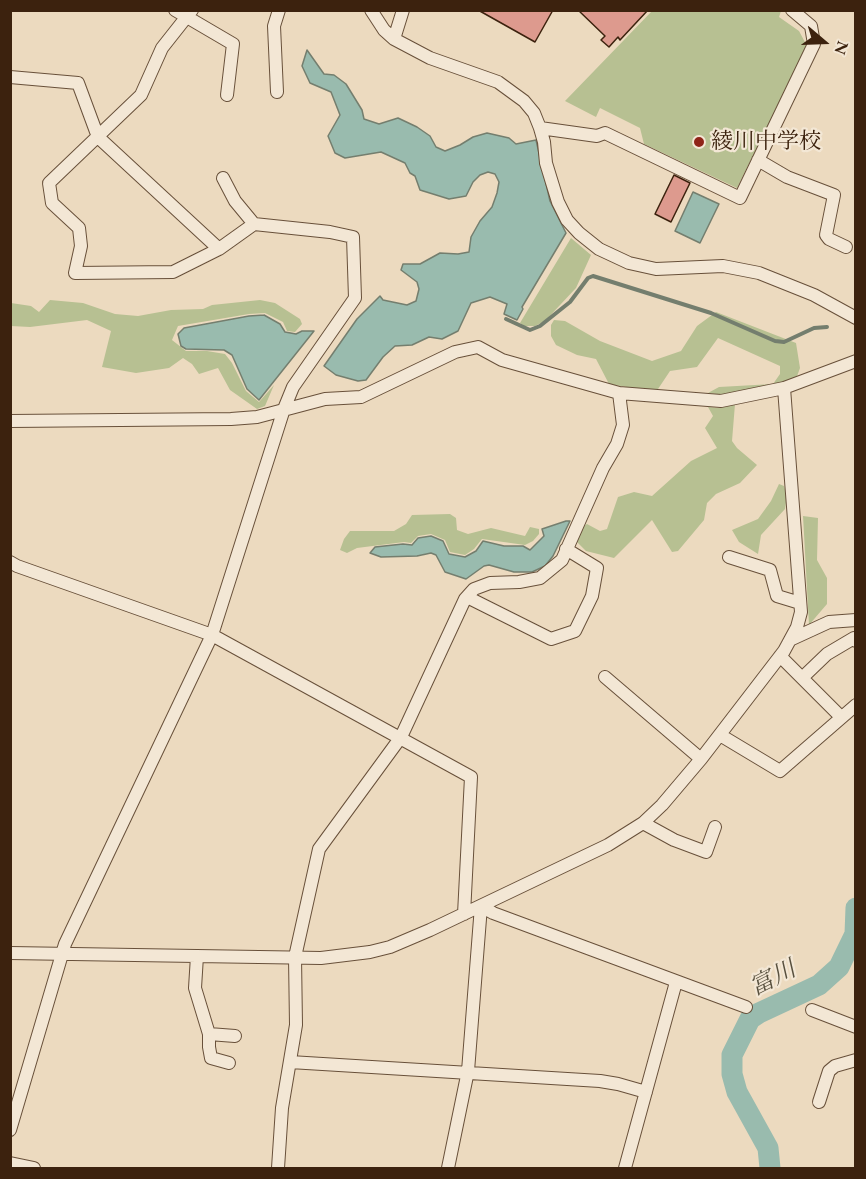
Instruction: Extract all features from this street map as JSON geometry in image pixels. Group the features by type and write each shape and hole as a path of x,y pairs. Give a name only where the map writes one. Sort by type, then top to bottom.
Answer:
{"street":[{"path":"175,10 189,14 233,44 227,95"},
{"path":"277,92 274,26 279,10"},
{"path":"371,10 384,30 394,39 430,58 498,82 525,101 534,113 540,128 546,163 558,202 567,220 599,249 629,262 656,269 723,266 759,273 814,296 855,318"},
{"path":"394,39 403,10"},
{"path":"540,128 597,136 605,133 740,198 814,44 812,26 792,10"},
{"path":"10,1130 65,944 212,636 293,387 355,298 353,237 330,232 254,224 219,249 174,272 75,273 81,246 79,228 52,203 49,183 141,95 162,48 189,14"},
{"path":"10,77 78,83 98,137 219,249"},
{"path":"758,160 787,177 834,195 826,235 829,240 846,247"},
{"path":"223,178 235,201 254,224"},
{"path":"10,421 257,417 325,399 361,397 455,352 478,347 502,360 619,393 721,401 784,388 855,361"},
{"path":"10,953 321,958 370,952 408,940 481,906 608,845 643,823 662,805 701,759 780,656 792,639 801,612 784,388"},
{"path":"278,1168 282,1108 296,1025 295,957 319,849 401,737 467,597 474,589 490,583 519,582 540,578 562,560 603,468 617,444 623,425 619,393"},
{"path":"467,597 551,639 575,631 592,596 597,568 566,549"},
{"path":"729,557 770,570 777,596 800,603"},
{"path":"10,562 212,636 471,777 464,914"},
{"path":"792,639 829,622 855,620"},
{"path":"802,678 827,654 854,638 855,641"},
{"path":"780,656 842,717"},
{"path":"605,677 701,759"},
{"path":"720,735 780,771 855,705"},
{"path":"643,823 674,840 706,852 715,827"},
{"path":"481,906 493,913 746,1007"},
{"path":"448,1168 468,1071 481,906"},
{"path":"197,956 195,988 209,1034 211,1058 230,1064"},
{"path":"625,1168 676,982"},
{"path":"812,1010 855,1027"},
{"path":"209,1034 235,1036"},
{"path":"819,1102 830,1071 835,1066 855,1060"},
{"path":"290,1062 468,1071 600,1082 618,1084 646,1092"},
{"path":"10,1163 34,1168"}],"green space":[{"path":"652,11 781,11 779,17 799,31 807,46 737,188 644,144 640,128 600,108 596,117 565,101"},
{"path":"571,238 591,255 576,288 545,321 535,326 524,326 520,323"},
{"path":"50,300 83,303 115,314 138,316 260,300 275,303 300,319 302,324 295,332 287,331 283,322 265,313 178,326 172,340 186,351 225,354 246,391 259,402 274,385 265,406 257,409 230,390 218,368 199,374 192,364 183,358 169,368 136,373 102,367 111,331 87,320 30,327 11,326 11,303 31,306 39,312"},
{"path":"716,312 796,343 800,368 796,379 775,386 726,395 708,393 719,387 773,384 780,374 780,366 718,338 697,367 670,371 656,392 609,384 596,359 577,355 556,345 551,336 551,325 554,320 565,321 600,341 652,361 681,351 697,326"},
{"path":"735,404 732,441 757,465 740,483 716,494 707,503 704,520 678,551 672,552 652,520 614,558 586,551 576,541 580,528 587,524 600,531 607,529 618,497 634,492 652,496 691,461 717,448 705,428 713,416 708,407 719,408"},
{"path":"779,484 784,486 787,496 785,509 761,535 758,554 739,542 732,530 758,519 771,501"},
{"path":"450,514 456,518 457,530 468,534 491,528 525,536 530,527 539,529 539,534 525,545 482,539 465,555 450,552 445,540 431,534 418,536 411,543 357,548 347,553 340,550 350,531 394,531 406,524 412,515"},
{"path":"803,516 818,518 817,560 827,578 827,604 809,625"}],"shaded area":[{"path":"307,50 324,74 334,75 346,84 362,110 364,119 379,124 398,118 430,136 436,147 445,151 473,137 487,133 509,138 516,144 536,140 550,201 566,233 522,307 517,320 504,314 507,304 490,297 471,303 458,331 442,339 429,337 412,345 395,346 383,357 366,380 358,381 336,375 324,366 357,319 380,296 383,300 407,305 416,301 419,289 417,282 401,270 403,264 420,264 440,253 469,252 471,237 480,221 492,207 499,182 495,174 488,172 480,175 473,182 466,196 449,199 420,190 415,176 410,173 405,163 381,152 345,158 335,153 328,136 340,115 331,92 310,83 302,66"},
{"path":"693,192 719,204 700,243 675,231"},
{"path":"264,315 280,324 285,332 296,334 302,331 314,331 259,400 247,389 232,355 224,350 186,349 181,346 178,334 184,328"},
{"path":"570,521 553,556 545,566 532,572 514,572 489,565 466,579 445,572 436,555 431,553 417,556 381,557 370,553 375,547 412,545 418,538 431,536 443,541 449,554 465,557 476,551 483,541 504,546 523,546 530,550 544,536 542,529"}],"building":[{"path":"478,10 553,10 535,42"},
{"path":"578,10 648,10 620,40 618,37 609,47 601,40 605,36"},
{"path":"674,175 690,183 671,222 655,214"}],"waterway":[{"path":"506,319 530,330 540,326 570,302 588,278 593,276 711,313 775,341 784,342 814,328 827,327"},
{"name":"富川","path":"770,1168 768,1148 737,1092 732,1074 732,1055 750,1019 819,985 839,967 855,934 856,908"}],"place":[{"name":"綾川中学校","path":"699,142"}]}
